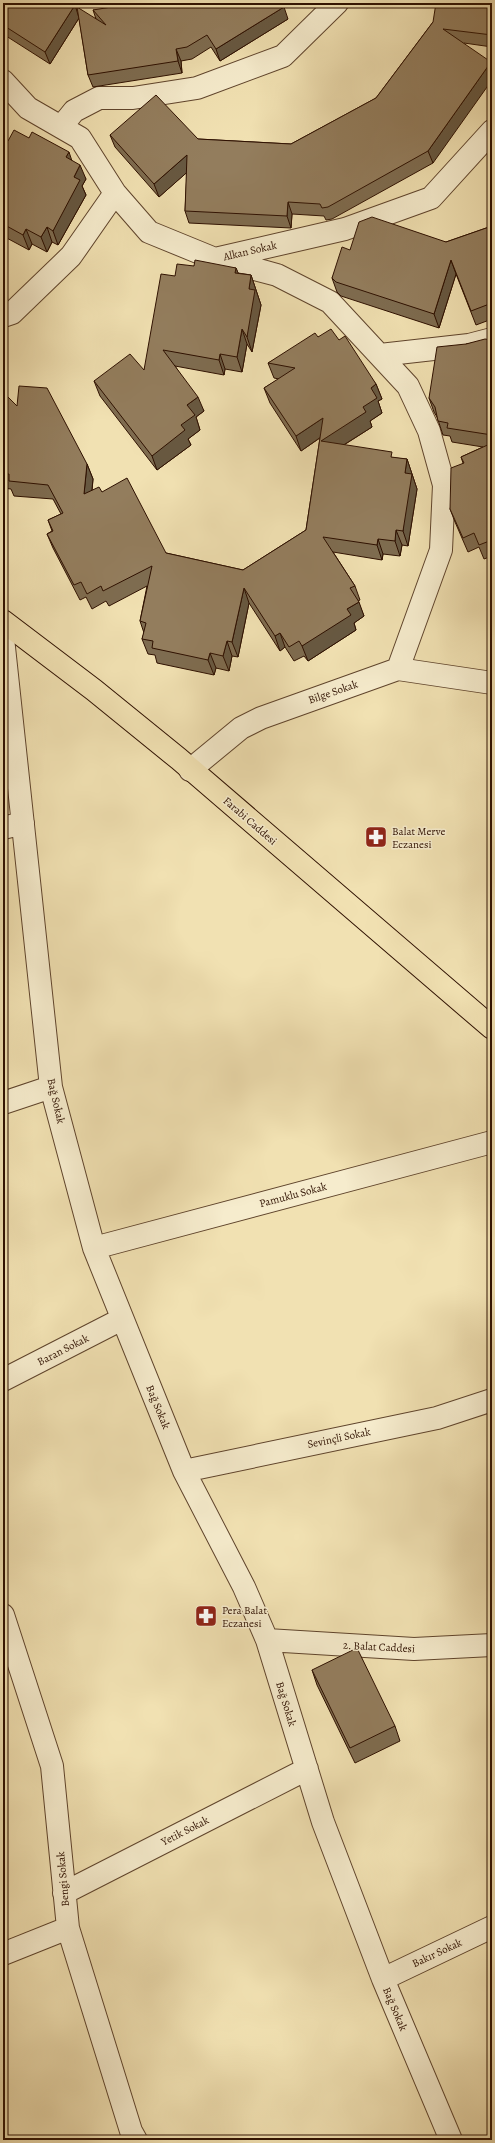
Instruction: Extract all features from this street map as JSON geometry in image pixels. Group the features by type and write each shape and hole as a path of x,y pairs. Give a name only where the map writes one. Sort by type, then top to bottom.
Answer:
{"main road":[{"name":"Farabi Caddesi","path":"3,621 94,690 492,1028"}],"street":[{"path":"61,127 74,111 99,98 133,98 196,88 283,56 337,3"},
{"name":"Alkan Sokak","path":"3,81 28,108 80,138 114,193 149,232 215,259 345,229 431,198 492,131"},
{"path":"3,316 12,313 70,256 114,193"},
{"path":"215,259 277,275 330,302 408,386 429,430 444,485 441,550 398,669"},
{"path":"380,355 469,345 492,339"},
{"name":"Bağ Sokak","path":"3,638 13,826 51,1087 94,1248 184,1471 244,1587 266,1640 323,1822 383,1979 451,2140"},
{"name":"Bilge Sokak","path":"190,770 241,728 261,718 398,669 492,683"},
{"path":"3,1103 51,1087"},
{"name":"Pamuklu Sokak","path":"94,1248 492,1142"},
{"name":"Baran Sokak","path":"3,1380 122,1319"},
{"name":"Sevinçli Sokak","path":"184,1471 437,1418 492,1400"},
{"name":"Bengi Sokak","path":"3,1615 52,1766 68,1928 131,2131 136,2140"},
{"name":"2. Balat Caddesi","path":"266,1640 414,1649 492,1646"},
{"name":"Yetik Sokak","path":"64,1893 307,1769"},
{"name":"Bakır Sokak","path":"383,1979 492,1927"},
{"path":"3,1954 68,1928"}],"building":[{"path":"4,3 71,3 75,5 45,52 3,25"},
{"path":"136,3 281,3 284,7 216,49 207,35 187,47 176,49 178,61 88,75 77,7 106,25 93,10"},
{"path":"436,3 492,3 492,35 443,29 491,62 428,151 328,207 322,208 320,204 288,202 287,216 185,211 187,155 154,184 110,135 156,95 198,139 291,144 376,98 433,22"},
{"path":"14,130 29,138 32,132 69,152 66,157 80,165 74,177 80,180 53,231 47,227 41,237 26,229 23,235 3,224 3,138 8,141"},
{"path":"372,217 446,242 492,226 492,303 471,311 451,260 434,314 336,282 332,278 342,247 350,250 359,222"},
{"path":"195,260 236,268 235,273 251,275 249,289 255,290 247,337 242,329 237,357 220,354 219,360 163,350 198,397 187,405 195,415 181,425 185,430 152,456 94,381 130,354 144,370 161,274 175,276 177,264 194,266"},
{"path":"331,329 339,340 345,336 376,384 371,388 377,398 363,407 366,412 321,441 392,452 391,457 407,459 405,473 412,474 403,531 396,530 395,541 378,539 377,545 323,537 355,586 350,588 359,602 347,609 351,615 302,646 299,641 289,647 280,633 275,636 244,588 232,642 227,641 223,656 210,653 208,660 152,648 153,641 142,639 146,623 140,621 152,566 103,591 101,586 87,594 81,582 74,585 47,534 53,531 48,520 63,513 48,485 9,481 9,474 3,474 3,392 17,406 19,386 47,388 87,464 84,494 99,487 102,492 127,478 166,553 243,570 306,530 323,418 296,436 264,388 295,368 268,363 315,333 318,337"},
{"path":"485,339 492,340 492,435 447,428 448,423 438,421 435,407 429,398 437,347 466,344"},
{"path":"492,443 492,540 479,545 474,533 463,538 450,509 451,468 464,463 461,457"},
{"path":"357,1648 395,1726 350,1748 312,1670"}],"place":[{"name":"Balat Merve Eczanesi","path":"376,837"},
{"name":"Pera Balat Eczanesi","path":"206,1616"}]}
